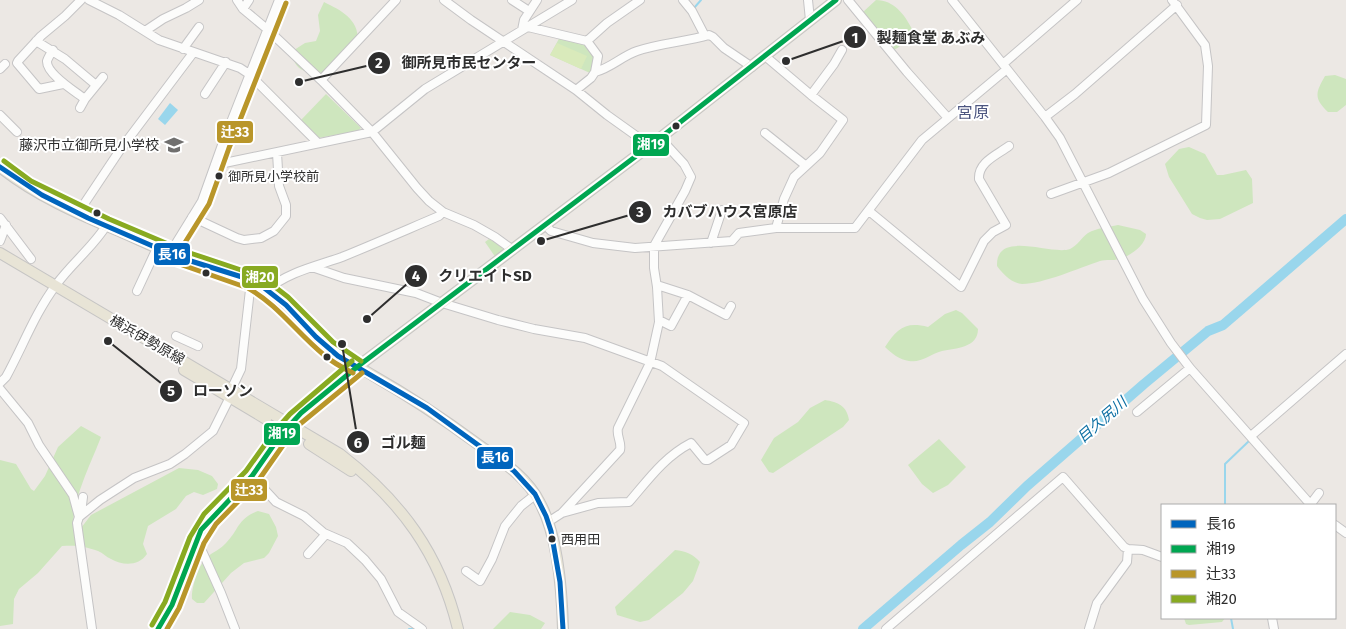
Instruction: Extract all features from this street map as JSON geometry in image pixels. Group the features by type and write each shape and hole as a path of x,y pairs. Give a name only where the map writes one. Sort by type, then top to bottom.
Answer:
{"main road":[{"path":"158,629 172,605 197,540 210,519 252,476 287,427 301,412 357,367 546,226 836,0"},
{"path":"0,167 27,187 106,226 170,253 251,281 267,290 282,302 328,348 500,458 517,473 535,495 541,504 548,522 561,593 563,629"},
{"name":"横浜伊勢原線","path":"0,254 53,288 287,427 340,454 359,469 397,506 419,535 445,585 458,629"},
{"name":"横浜伊勢原線","path":"0,261 53,288"},
{"name":"横浜伊勢原線","path":"287,427 355,474 392,509 427,558 438,585 451,629"}],"street":[{"path":"63,84 39,89 17,63 36,41 81,0"},
{"path":"89,0 119,15 159,40 240,68 249,74 318,143"},
{"path":"145,31 199,0"},
{"path":"237,0 243,9 321,80 372,132 417,188 443,212 474,225 496,237 513,250"},
{"path":"243,9 249,0"},
{"path":"170,253 202,201 249,74 279,0"},
{"path":"321,80 396,0"},
{"path":"444,0 470,20 576,90 649,146"},
{"path":"512,0 529,11"},
{"path":"525,28 524,20 537,0"},
{"path":"215,165 372,132 425,90 572,0"},
{"path":"587,41 607,23 640,0"},
{"path":"683,0 692,11 705,36"},
{"path":"808,0 810,20"},
{"path":"848,0 907,72 948,118"},
{"path":"546,226 551,230 592,242 635,248 732,241 740,233 776,228 855,228 922,140 1077,0"},
{"path":"956,2 1060,138 1144,299 1176,350 1309,504"},
{"path":"1045,117 1075,94 1174,3 1205,45 1208,66 1206,125 1109,173 1082,181 1052,194"},
{"path":"183,49 199,27"},
{"path":"525,28 587,41 598,56 596,72 576,90"},
{"path":"596,72 604,70 626,55 638,50 709,35 752,67"},
{"path":"36,41 52,50 96,85"},
{"path":"52,50 47,62 48,66 63,84 85,99"},
{"path":"811,95 842,50"},
{"path":"78,213 120,150 194,53"},
{"path":"765,56 843,120 820,152 794,177 776,228"},
{"path":"205,94 226,62"},
{"path":"80,108 103,77"},
{"path":"0,115 13,130"},
{"path":"765,133 805,165"},
{"path":"548,522 562,513 620,450 621,441 617,432 618,428 650,363 658,320 654,246 691,177 684,164 660,138"},
{"path":"869,211 961,287 984,241 993,232 1006,225 979,179 978,172 986,162 1009,146"},
{"path":"192,218 244,240 261,238 274,231 284,220 287,211 279,186 277,153"},
{"path":"710,243 722,210"},
{"path":"267,290 275,283 430,220 443,212"},
{"path":"0,218 31,259"},
{"path":"0,242 6,226"},
{"path":"0,383 6,377 39,310 53,288 89,250 106,226"},
{"path":"137,291 157,248"},
{"path":"312,267 344,278 416,293 442,303 534,329 585,338 662,366 744,423 732,444 708,460 705,460 690,443 678,450 660,465 628,502 598,503 562,513"},
{"path":"79,517 100,500 134,478 170,464 213,431 241,368 251,281"},
{"path":"657,285 688,295 726,316 731,306"},
{"path":"658,320 671,326 688,295"},
{"path":"176,336 198,346"},
{"path":"1250,436 1346,354"},
{"path":"1137,412 1190,367"},
{"path":"0,389 28,423 39,445 73,495 79,517"},
{"path":"252,476 276,502 304,516 326,534 347,543 381,579 398,612 422,629"},
{"path":"886,629 1063,477 1124,546 1128,549 1143,550 1161,557"},
{"path":"1311,504 1319,493"},
{"path":"466,571 480,581 492,559 505,526 521,506 535,495"},
{"path":"82,497 82,512 76,523 92,629"},
{"path":"308,554 326,534"},
{"path":"197,540 221,593 234,629"},
{"path":"1090,626 1097,603 1127,562 1128,549"}],"green space":[{"path":"876,0 893,5 898,9 912,29 904,43 891,51 875,40 865,20 863,12"},
{"path":"324,2 348,17 356,27 358,42 342,60 330,69 322,73 306,72 295,63 291,52 305,43 316,41 320,31 318,15"},
{"path":"561,35 584,42 597,57 593,73 550,55"},
{"path":"557,43 587,56 581,69 550,55"},
{"path":"1335,75 1346,79 1346,105 1337,112 1328,112 1318,99 1318,91 1325,76"},
{"path":"326,94 361,128 358,131 318,138 301,120"},
{"path":"1189,147 1205,154 1217,175 1246,170 1252,179 1253,203 1220,219 1207,220 1192,214 1169,177 1165,164 1179,149"},
{"path":"1118,225 1140,230 1146,234 1140,246 1123,258 1100,261 1050,279 1022,284 1011,280 997,266 999,255 1004,249 1012,246 1053,250 1070,249 1088,233"},
{"path":"489,239 502,246 503,250 496,258 485,242"},
{"path":"956,310 962,313 978,329 977,335 970,344 938,352 922,360 914,361 899,358 885,347 902,328 913,325 928,327 945,314"},
{"path":"825,400 834,402 844,408 849,420 843,427 773,473 769,472 761,460 774,438 798,422 810,408"},
{"path":"81,426 101,437 78,497 73,521 74,531 81,528 91,515 179,468 198,470 212,476 218,484 217,489 203,495 194,492 186,496 176,509 148,526 143,544 147,554 135,563 121,563 98,551 84,547 62,546 38,573 19,589 14,599 13,624 0,626 0,460 16,464 34,491 45,476 58,447"},
{"path":"939,439 966,467 948,485 933,493 922,484 908,465"},
{"path":"258,511 269,514 276,527 278,536 269,553 264,558 244,563 231,573 204,603 197,603 192,599 193,589 198,570 204,560 224,545 242,521"},
{"path":"675,550 689,553 700,562 693,581 683,593 649,620 640,622 617,615 615,607"},
{"path":"510,612 530,615 545,623 541,629 493,629"},
{"path":"1184,619 1224,619 1222,622 1186,624"}],"water":[{"path":"170,103 178,110 165,125 158,119"}],"waterway":[{"path":"694,8 701,0"},
{"name":"目久尻川","path":"863,629 990,522 1027,486 1144,384 1208,331 1223,325 1346,219"},
{"path":"1225,504 1225,464 1250,440"},
{"path":"1231,619 1233,629"},
{"path":"409,629 415,629"}],"transit line":[{"name":"湘19","path":"158,629 172,605 201,530 252,476 280,436 301,413 357,367 660,138 836,0"},
{"name":"辻33","path":"176,257 209,204 286,3"},
{"name":"湘20","path":"4,161 31,181 109,219 187,252 266,280 288,297 333,342 361,361"},
{"name":"長16","path":"0,167 42,195 88,218 178,257 242,277 263,287 286,305 316,337 338,356 427,408 514,471 535,494 551,531 560,582 563,629"},
{"name":"辻33","path":"168,260 248,288 269,303 327,358 353,373"},
{"name":"湘20","path":"152,625 165,602 190,537 204,514 246,471 274,432 290,414 352,361"},
{"name":"辻33","path":"167,629 179,608 204,543 216,524 258,481 300,424 362,373"}],"place":[{"name":"製麺食堂 あぶみ","path":"786,61"},
{"name":"御所見市民センター","path":"299,82"},
{"name":"藤沢市立御所見小学校","path":"174,145"},
{"name":"御所見小学校前","path":"219,176"},
{"name":"カバブハウス宮原店","path":"541,241"},
{"name":"クリエイトSD","path":"367,319"},
{"name":"ローソン","path":"108,341"},
{"name":"ゴル麺","path":"342,344"},
{"name":"西用田","path":"552,539"}],"district":[{"name":"宮原","path":"973,112"}]}
